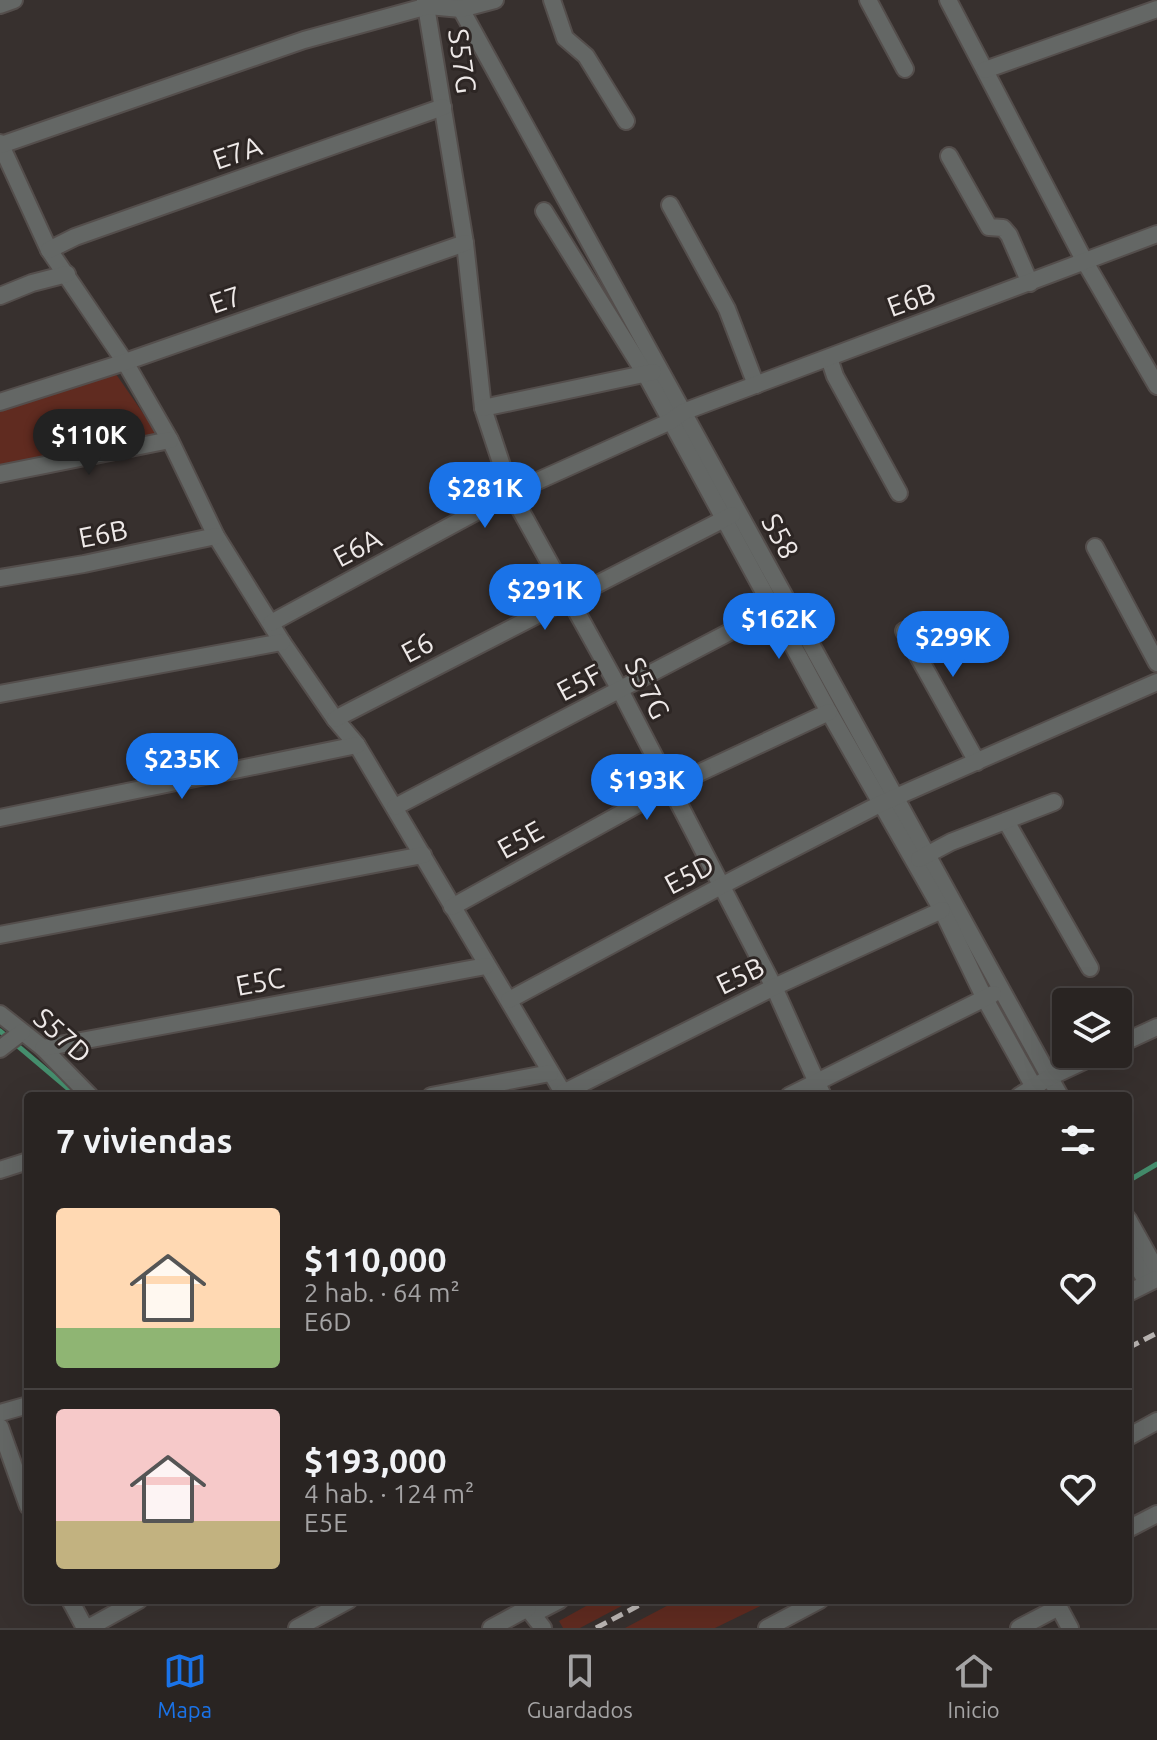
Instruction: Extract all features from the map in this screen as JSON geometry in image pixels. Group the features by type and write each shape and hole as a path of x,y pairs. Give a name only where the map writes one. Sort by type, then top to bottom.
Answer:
{"street":[{"path":"0,5 14,0"},
{"path":"495,0 427,3 262,54 2,151 49,250 125,362 170,440 216,536 282,642 335,719 357,745 563,1092"},
{"path":"552,0 565,38 586,56 626,121"},
{"path":"868,0 905,69"},
{"path":"948,0 1085,262 1157,386"},
{"name":"S57G","path":"427,3 465,243 483,408 511,493 570,596 774,987 820,1090"},
{"name":"S58","path":"458,4 652,372 888,802 1001,989 1058,1092"},
{"path":"985,70 1157,9"},
{"name":"E7A","path":"49,250 75,237 443,107"},
{"path":"949,156 989,227 1003,228 1009,235 1030,283"},
{"path":"670,205 727,309 756,385"},
{"name":"S58","path":"544,211 652,372"},
{"name":"E6B","path":"677,416 1157,234"},
{"name":"E7","path":"0,402 125,362 465,243"},
{"path":"0,296 67,274"},
{"path":"829,358 835,376 899,493"},
{"path":"483,408 652,372"},
{"name":"E6A","path":"271,623 511,493 677,416"},
{"path":"0,474 170,440"},
{"name":"E6","path":"335,719 731,515"},
{"name":"E6B","path":"0,578 216,536"},
{"path":"1095,547 1157,663"},
{"name":"S58","path":"781,605 829,712 888,802"},
{"name":"E5F","path":"395,807 781,605"},
{"path":"904,631 977,762"},
{"path":"0,694 282,642"},
{"name":"E5D","path":"509,1000 721,886 888,802 1157,682"},
{"name":"E5E","path":"452,907 669,787 829,712"},
{"path":"0,818 357,745"},
{"path":"920,858 1054,802"},
{"path":"1006,821 1090,968"},
{"path":"0,935 423,855"},
{"name":"S58","path":"920,858 1031,1092"},
{"name":"E5B","path":"568,1092 774,987 942,910"},
{"name":"E5C","path":"43,1048 486,966"},
{"path":"820,1090 1001,989"},
{"name":"S57D","path":"0,1014 43,1048 86,1092"},
{"path":"1132,1039 1157,1027"},
{"path":"0,1049 22,1032"},
{"path":"1032,1092 1050,1077 1069,1068"},
{"path":"452,1092 550,1073"},
{"path":"0,1170 24,1162"},
{"path":"1132,1228 1154,1277"},
{"path":"1132,1253 1154,1277"},
{"path":"1132,1291 1154,1277"},
{"path":"0,1413 24,1406"},
{"path":"1132,1435 1157,1421"},
{"path":"0,1427 24,1495"},
{"path":"1132,1527 1157,1514"},
{"path":"72,1604 86,1628 131,1604"},
{"path":"297,1628 342,1604"},
{"path":"491,1628 550,1604"},
{"path":"767,1628 795,1622 815,1604"},
{"path":"1019,1628 1057,1604 1070,1628"}],"shaded area":[{"path":"109,364 163,442 0,474 0,401"},
{"path":"590,1604 625,1604 580,1628 563,1628 559,1621"},
{"path":"670,1604 765,1604 715,1628 625,1628"}],"waterway":[{"path":"0,1031 72,1092"},
{"path":"1132,1179 1157,1164"}],"railway":[{"path":"1132,1346 1157,1333"},
{"path":"596,1628 641,1604"}]}
